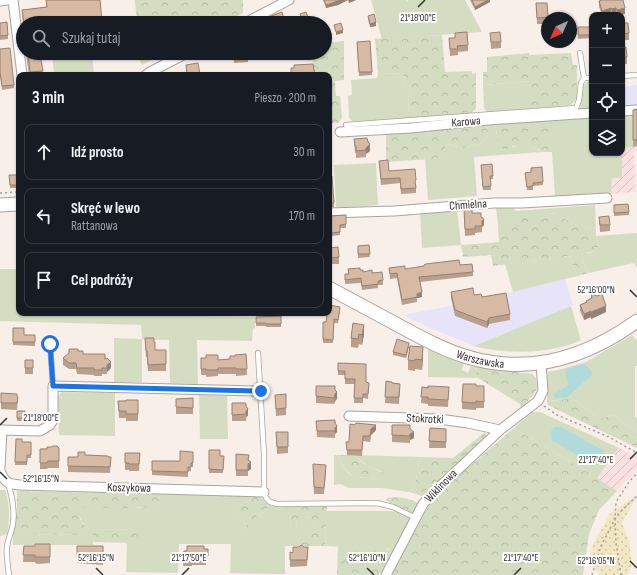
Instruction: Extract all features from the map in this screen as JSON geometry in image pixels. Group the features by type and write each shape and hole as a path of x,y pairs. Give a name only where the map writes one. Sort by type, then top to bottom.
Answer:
{"main road":[{"path":"0,205 16,204"},
{"name":"Warszawska","path":"332,290 418,336 446,349 471,358 497,363 541,363 568,357 585,351 616,335 637,321"}],"street":[{"path":"0,1 7,0"},
{"path":"13,0 16,25"},
{"path":"257,16 282,1"},
{"path":"20,60 22,72"},
{"path":"150,72 173,60"},
{"path":"625,111 637,110"},
{"name":"Karowa","path":"343,128 411,128 575,111 589,113"},
{"name":"Chmielna","path":"332,213 394,211 494,203 522,203 607,198"},
{"path":"538,401 543,391 541,363"},
{"path":"0,468 1,430 40,431 50,425 53,420 53,386 261,391"},
{"name":"Wiklinowa","path":"386,575 423,504 500,430 538,401"},
{"name":"Stokrotki","path":"349,416 439,419 468,423 500,430"},
{"path":"0,471 5,481 8,483"},
{"name":"Koszykowa","path":"8,483 12,485 264,492"}],"lane":[{"path":"575,111 584,78 580,53"},
{"path":"625,76 637,74"},
{"path":"584,78 589,78"},
{"path":"50,344 53,386"},
{"path":"258,352 264,455 264,492 266,498 270,502 277,504 377,503 393,507 416,518"},
{"path":"8,483 14,508 13,523 7,548 9,575"}],"path":[{"path":"0,193 16,192"},
{"path":"538,401 557,415 609,437 637,453"},
{"path":"621,575 616,543 616,502 629,482 637,473"},
{"path":"592,575 601,546 615,519 637,496"}],"shaded area":[{"path":"637,85 637,107 625,109 625,87"},
{"path":"633,113 637,113 637,151 634,151 636,192 611,194 612,178 622,177 622,156 625,156 625,147 633,147"},
{"path":"565,279 573,305 474,346 403,315 481,300"},
{"path":"619,448 637,457 637,470 617,491 597,478"}],"green space":[{"path":"135,0 243,0 243,13 237,16 136,16"},
{"path":"371,0 465,0 482,32 382,39"},
{"path":"442,35 445,72 472,71 472,74 476,73 476,108 472,113 405,118 409,114 408,89 404,89 403,73 378,74 375,39"},
{"path":"344,41 344,80 335,81 336,96 340,96 342,118 338,123 332,123 332,72 314,72 312,60 332,60 332,42"},
{"path":"529,53 529,55 571,53 573,65 577,65 577,98 571,105 529,109 529,81 483,85 483,72 487,72 487,57"},
{"path":"53,60 93,60 94,72 54,72"},
{"path":"140,60 152,60 142,65"},
{"path":"403,73 404,88 408,89 409,114 405,118 353,122 349,118 348,96 352,95 351,80 377,78 378,74"},
{"path":"589,80 589,111 583,111 580,109 582,87"},
{"path":"529,81 529,109 487,112 484,108 483,85"},
{"path":"633,113 633,147 625,147 625,114"},
{"path":"589,116 589,156 622,156 622,178 612,178 611,194 555,197 552,152 552,119"},
{"path":"552,119 552,152 542,152 538,149 530,147 513,146 507,149 503,148 498,142 495,123"},
{"path":"495,123 498,142 507,148 524,146 534,148 542,152 474,157 477,196 428,200 425,159 445,158 445,146 447,144 463,148 481,143 487,137 488,131 486,124"},
{"path":"485,124 488,131 487,137 481,143 463,148 447,144 445,146 445,158 386,162 386,131"},
{"path":"376,163 378,205 336,208 334,165"},
{"path":"509,205 516,211 595,205 596,232 574,224 555,214 546,213 513,220 505,224 498,225 496,207"},
{"path":"457,209 461,245 422,248 420,212"},
{"path":"546,213 556,214 574,224 596,232 599,245 596,249 582,256 588,273 577,276 570,256 493,266 491,255 463,257 461,245 499,242 498,225 511,221 519,216"},
{"path":"637,233 637,268 634,263 588,273 582,256 590,253 599,245 596,236"},
{"path":"570,256 577,276 513,292 505,264"},
{"path":"0,269 16,269 16,316 255,317 255,329 253,328 252,341 197,340 198,384 170,383 169,340 142,339 141,325 0,321"},
{"path":"571,306 581,340 572,344 553,349 514,352 474,346"},
{"path":"632,335 637,340 637,366 635,366 635,417 637,418 637,433 614,415 599,419 571,397 568,399 547,401 548,372 586,362"},
{"path":"114,338 142,339 142,382 114,382"},
{"path":"428,349 464,363 462,370 468,373 471,366 475,367 478,378 428,377"},
{"path":"475,367 532,374 536,378 537,389 521,409 520,404 478,378"},
{"path":"62,392 115,393 115,436 59,435 58,396"},
{"path":"199,395 227,396 228,439 200,439"},
{"path":"571,397 599,419 614,415 637,433 637,448 548,405 547,401 568,399"},
{"path":"532,412 540,412 619,448 597,478 514,428"},
{"path":"514,428 617,491 599,510 589,534 583,575 391,575 428,507 437,494"},
{"path":"485,432 486,438 444,476 427,495 422,496 409,492 415,485 420,457 453,458"},
{"path":"334,455 339,455 344,467 350,475 382,481 381,471 366,464 354,455 420,457 415,485 409,492 381,488 349,488 341,484 334,485"},
{"path":"339,455 354,455 363,463 385,474 387,477 386,480 382,482 373,478 357,477 352,475 343,466"},
{"path":"0,490 5,490 8,501 9,523 7,534 0,536"},
{"path":"17,491 150,494 159,499 159,502 154,508 117,509 95,506 83,507 80,510 79,516 82,522 89,529 134,530 137,531 138,536 136,543 93,542 93,535 13,534 17,510"},
{"path":"150,494 253,496 250,501 241,504 236,508 236,513 248,529 256,526 256,517 265,511 269,505 275,507 287,507 291,519 290,529 296,528 298,517 301,516 310,518 314,523 310,530 299,539 298,546 285,546 285,574 230,573 231,544 179,544 178,573 126,572 127,543 136,543 134,530 89,529 81,520 79,510 86,506 154,508 159,503 159,499"},
{"path":"253,496 262,499 269,505 265,511 256,517 256,529 253,532 250,532 245,523 236,513 236,508 241,504 250,501"},
{"path":"387,498 404,498 420,504 414,514 387,501"},
{"path":"327,506 325,546 298,546 301,536 313,527 314,523 310,518 301,516 298,518 295,531 292,531 290,529 291,519 287,507"},
{"path":"326,511 389,511 399,512 410,518 401,537 396,539 390,548 385,550 325,546"},
{"path":"13,534 93,535 93,545 13,545"},
{"path":"397,537 401,537 383,571 378,575 337,575 338,546 387,550"}],"sand":[{"path":"637,496 622,523 629,541 632,564 628,575 600,575 590,562 592,546 610,514"}],"water":[{"path":"584,364 593,374 567,397 555,398 554,394 569,385 565,373 566,369"},
{"path":"555,427 561,427 604,451 605,456 602,463 596,464 589,462 552,440 551,431"}],"building":[{"path":"46,0 100,0 102,16 23,16 22,10 47,7"},
{"path":"324,0 341,0 326,5"},
{"path":"472,0 488,0 475,7"},
{"path":"623,0 625,8 617,10 616,8 611,8 602,11 599,1"},
{"path":"536,3 547,3 548,12 541,12 541,18 537,18"},
{"path":"282,12 283,16 271,16"},
{"path":"306,12 308,16 301,16 300,14"},
{"path":"374,14 376,22 370,24 368,16"},
{"path":"7,22 8,35 0,36 0,23"},
{"path":"341,23 343,30 336,32 334,25"},
{"path":"625,23 628,23 629,33 625,34"},
{"path":"578,27 589,27 589,35 578,35"},
{"path":"467,32 468,45 457,46 458,49 450,49 449,38 455,38 455,33"},
{"path":"500,32 501,42 491,42 490,33"},
{"path":"370,41 372,72 359,72 357,42"},
{"path":"625,47 626,47 627,57 625,57"},
{"path":"10,48 14,85 2,86 0,72 0,49"},
{"path":"29,60 41,60 43,71 30,72"},
{"path":"198,63 200,72 187,72 186,65"},
{"path":"313,64 314,72 291,72 291,68 294,68 294,65"},
{"path":"637,109 637,140 633,140 633,110"},
{"path":"367,138 370,144 366,150 356,151 354,139"},
{"path":"388,160 389,171 415,169 416,188 401,189 400,178 381,179 379,161"},
{"path":"492,164 493,176 490,176 491,186 483,187 481,165"},
{"path":"542,167 543,182 533,183 533,186 527,187 525,173 531,172 531,168"},
{"path":"9,175 16,175 16,185 10,185"},
{"path":"332,176 334,203 332,203"},
{"path":"628,204 629,212 614,213 614,205"},
{"path":"472,209 472,213 481,213 481,217 484,219 482,221 482,226 475,226 475,229 465,229 464,210"},
{"path":"346,215 346,224 340,225 340,232 332,233 332,216"},
{"path":"609,216 610,225 600,225 599,217"},
{"path":"369,245 370,254 358,254 358,246"},
{"path":"338,247 339,257 332,258 332,248"},
{"path":"459,260 460,265 472,264 473,272 419,277 422,292 417,294 417,297 402,300 397,273 390,274 389,268 405,266 405,269 424,266 426,264"},
{"path":"360,268 363,272 372,270 372,273 382,272 383,280 378,281 378,284 362,286 361,278 345,280 345,274 349,274 348,269"},
{"path":"473,288 474,295 481,294 482,297 506,293 510,314 489,318 487,322 455,310 451,292"},
{"path":"591,294 597,296 602,294 606,306 584,314 580,305 592,298"},
{"path":"332,306 340,307 338,320 334,319 333,340 323,339 323,322 326,322 327,316 332,316"},
{"path":"281,316 281,324 256,323 256,317"},
{"path":"353,323 364,325 362,335 359,334 358,339 351,338"},
{"path":"13,328 24,328 24,335 35,335 35,342 13,342"},
{"path":"145,338 154,338 155,350 166,350 166,364 148,365"},
{"path":"397,339 409,343 406,355 393,352"},
{"path":"410,346 423,347 422,360 408,360"},
{"path":"69,349 78,349 78,351 83,351 83,354 105,354 105,359 107,358 111,362 107,365 107,368 102,368 102,370 94,370 94,368 77,368 76,363 69,363 63,358 69,353"},
{"path":"246,354 247,369 201,369 201,358 206,358 206,355 218,355 218,360 230,359 230,356"},
{"path":"25,360 33,360 33,368 25,368"},
{"path":"338,363 366,364 366,382 369,383 368,394 363,394 363,398 354,398 355,379 345,379 345,371 338,371"},
{"path":"386,381 400,384 399,397 385,397"},
{"path":"463,384 476,384 476,386 484,386 484,402 462,402"},
{"path":"316,386 335,386 335,390 337,392 334,398 316,396"},
{"path":"428,386 449,387 448,400 428,399 428,397 421,397 422,387 428,388"},
{"path":"1,393 17,394 17,403 1,403"},
{"path":"286,394 286,408 276,409 275,395"},
{"path":"193,398 193,408 176,407 176,399"},
{"path":"138,400 138,414 126,414 126,411 119,411 118,401"},
{"path":"232,403 246,403 248,409 246,414 232,415"},
{"path":"17,411 25,411 25,418 17,418"},
{"path":"335,420 337,426 335,431 317,431 316,421"},
{"path":"356,423 376,425 371,429 370,436 363,436 362,450 347,450 346,442 349,442 350,424 355,425"},
{"path":"392,425 410,425 410,429 414,432 410,434 410,436 392,435"},
{"path":"430,428 446,429 446,442 429,441"},
{"path":"276,432 288,432 288,447 277,447"},
{"path":"16,439 22,439 22,442 31,442 31,455 27,455 27,462 15,462"},
{"path":"57,446 59,448 59,461 40,463 40,449 47,449 47,447"},
{"path":"209,450 220,450 220,456 224,456 223,470 209,469"},
{"path":"180,451 193,452 193,463 191,463 191,467 188,467 188,472 152,471 152,461 180,461"},
{"path":"78,452 85,452 85,455 111,457 110,467 68,466 68,457 78,457"},
{"path":"125,453 140,453 139,464 125,463"},
{"path":"236,454 249,455 248,460 251,462 248,464 248,470 236,470"},
{"path":"313,464 326,465 324,488 314,487"},
{"path":"35,544 50,544 50,557 23,555 24,546 35,546"},
{"path":"301,545 308,547 307,560 290,560 290,552 293,553 293,547 299,547"},
{"path":"77,546 103,546 103,558 77,557"},
{"path":"187,546 204,546 204,549 208,549 208,556 206,556 206,558 183,559 184,551 187,551"}],"route":[{"path":"50,344 53,386 261,391"}]}
